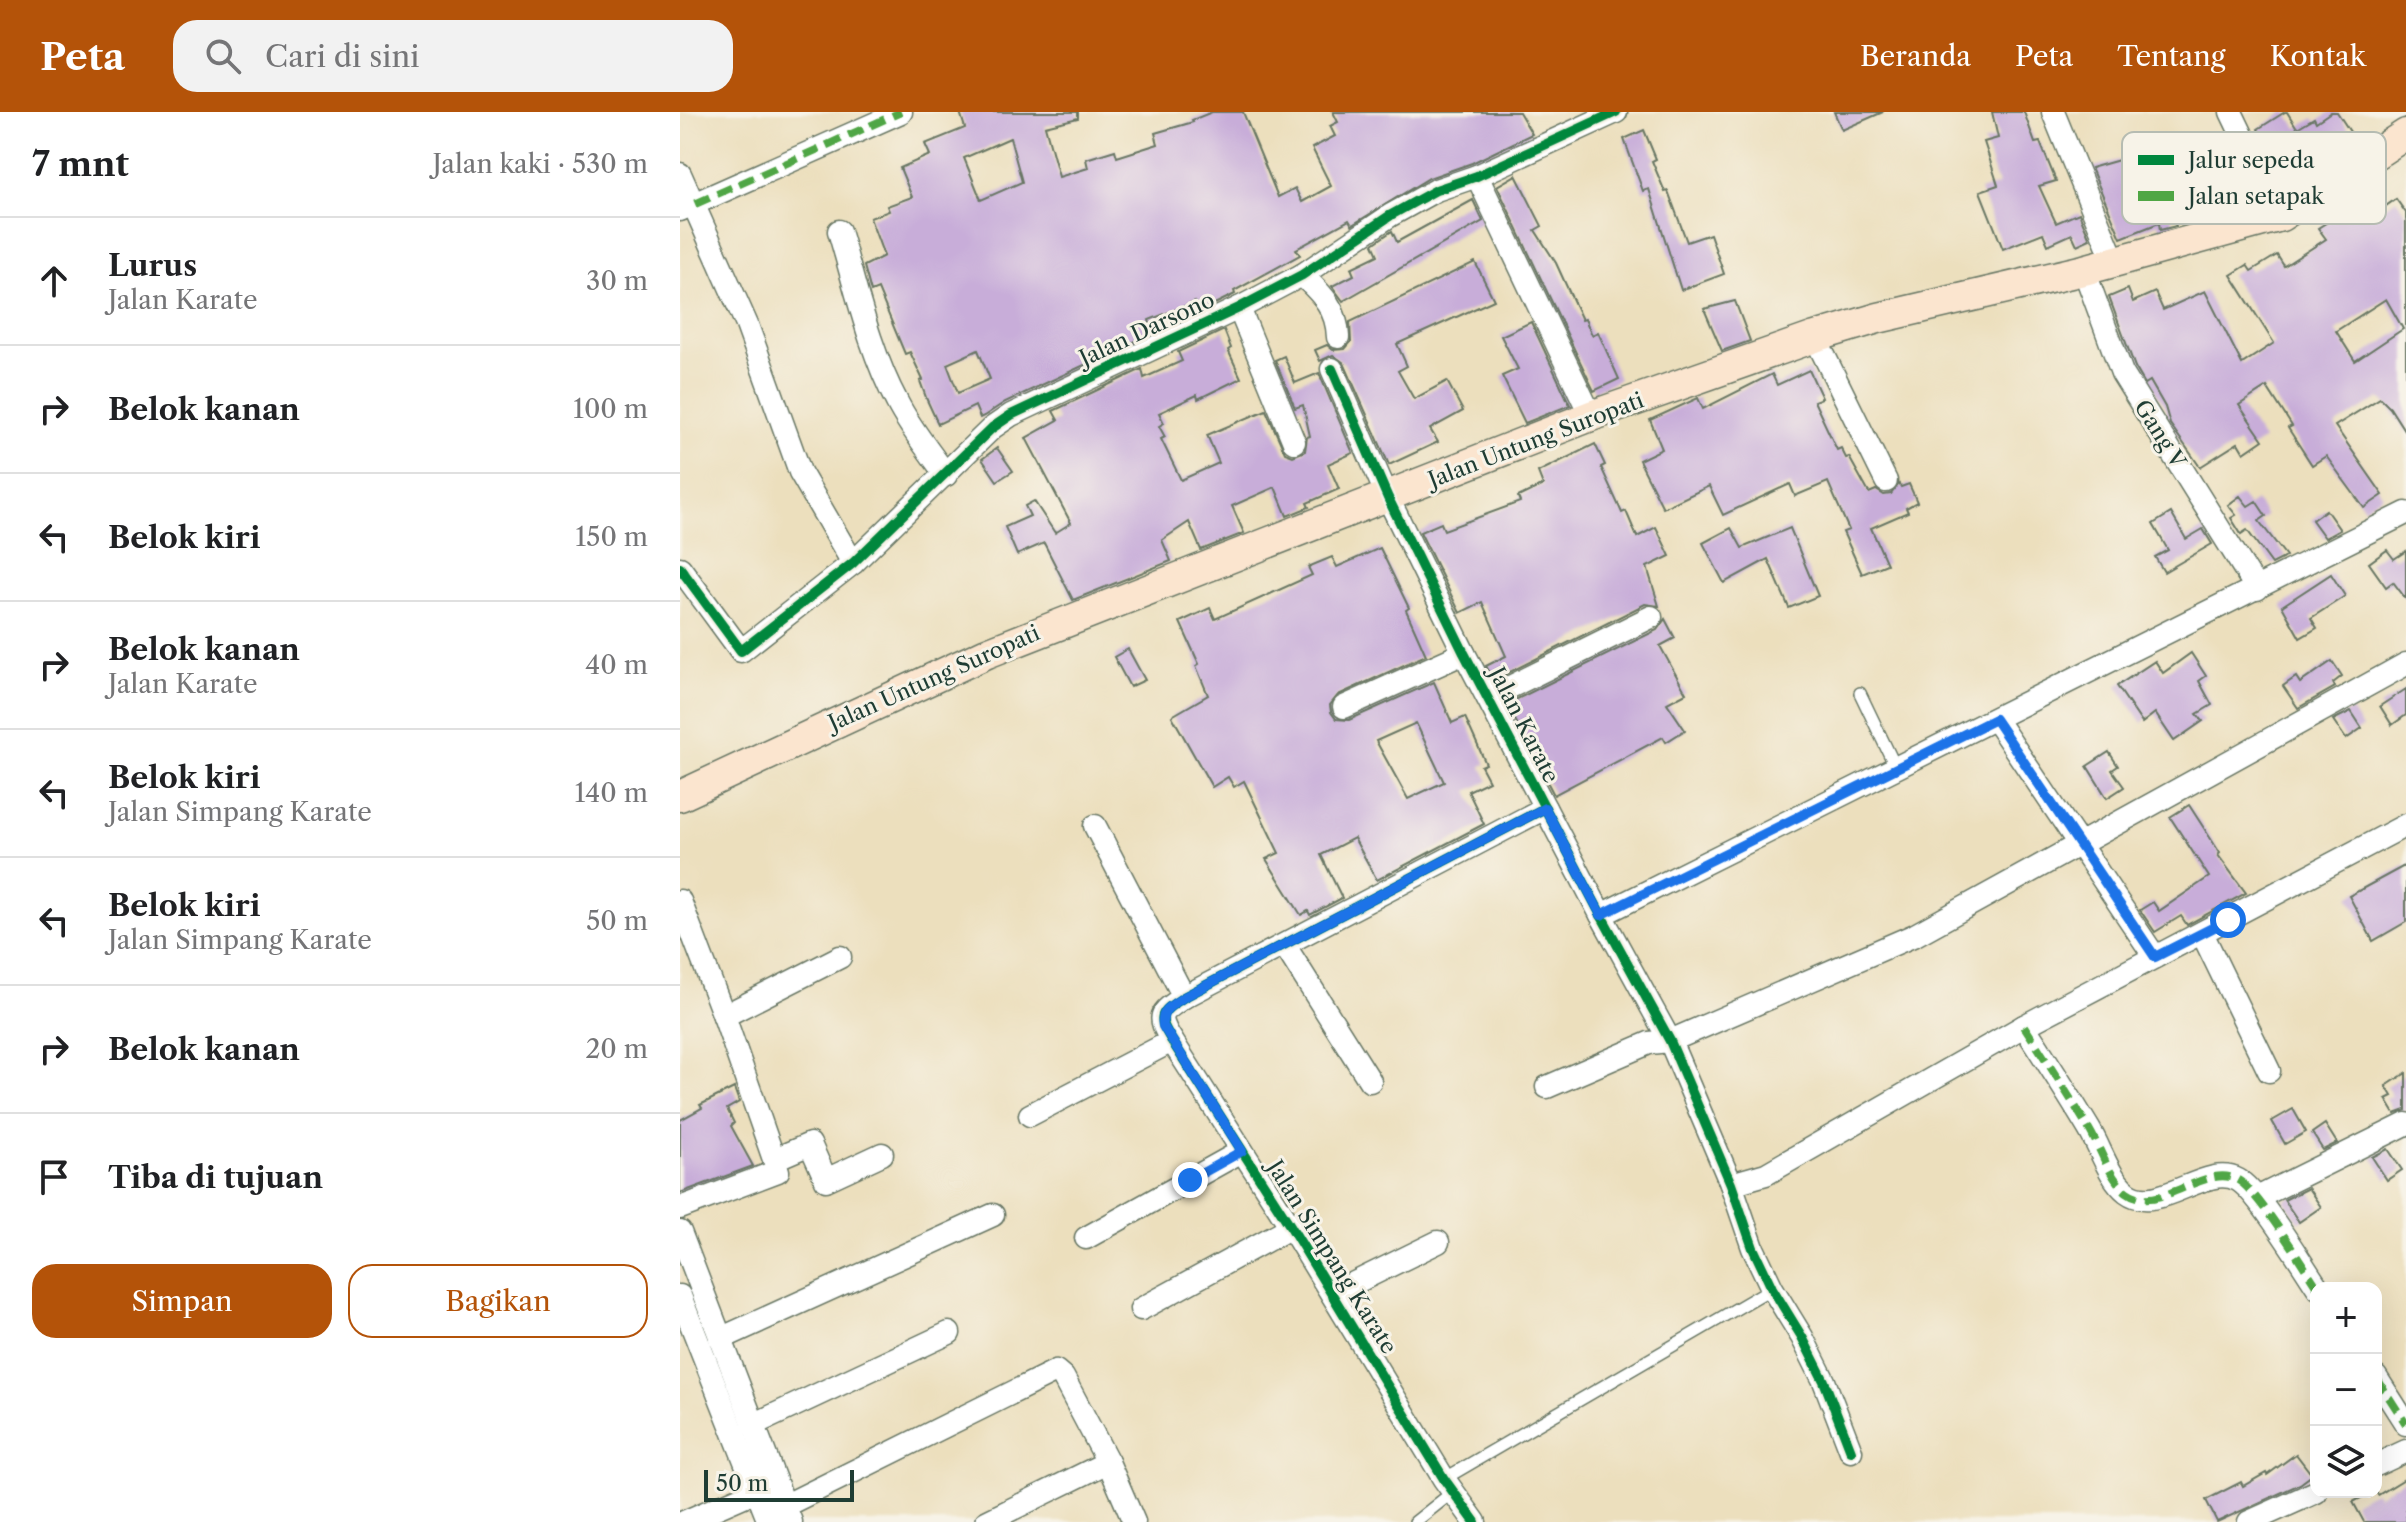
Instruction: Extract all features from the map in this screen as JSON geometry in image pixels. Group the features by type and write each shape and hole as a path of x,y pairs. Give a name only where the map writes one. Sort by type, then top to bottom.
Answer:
{"main road":[{"name":"Jalan Untung Suropati","path":"680,796 987,653 1591,416 1878,318 2084,270 2251,224"}],"street":[{"path":"687,207 901,112"},
{"path":"2053,112 2114,261"},
{"path":"2231,112 2241,132"},
{"name":"Jalan Darsono","path":"680,568 741,651 853,563 992,428 1011,415 1239,308 1302,275 1391,215 1436,190 1477,176 1602,115"},
{"path":"680,174 687,207 747,325 800,472 853,563"},
{"path":"1477,176 1591,416"},
{"path":"839,231 887,381 904,415 946,475"},
{"name":"Gang V","path":"2084,270 2122,373 2257,589"},
{"path":"1302,275 1328,300 1337,324 1338,337"},
{"path":"1239,308 1294,442"},
{"path":"1815,337 1886,481"},
{"name":"Jalan Karate","path":"1332,369 1388,498 1464,653 1670,1041 1731,1184 1753,1248 1824,1381 1851,1451"},
{"path":"1601,915 2406,513"},
{"path":"1488,698 1651,617"},
{"path":"1344,707 1464,653"},
{"path":"1547,1087 1649,1043 1670,1041 1915,935 2406,664"},
{"path":"1995,719 2155,957"},
{"name":"Jalan Simpang Karate","path":"1475,1522 1172,1041 1161,1017 1165,1010 1184,997 1545,808"},
{"path":"1731,1184 1766,1174 2024,1026 2406,825"},
{"path":"1095,826 1184,997"},
{"path":"680,901 778,1171 680,1208"},
{"path":"2202,933 2269,1071"},
{"path":"1285,946 1370,1081"},
{"path":"724,1016 840,957"},
{"path":"2024,1026 2109,1167 2129,1194 2143,1198 2168,1194 2218,1176 2238,1180 2257,1198 2314,1282"},
{"path":"1030,1115 1172,1041"},
{"path":"2257,1198 2406,1124"},
{"path":"775,1159 810,1144 826,1180 882,1154"},
{"path":"1086,1238 1242,1151"},
{"path":"720,1339 993,1215"},
{"path":"1141,1309 1291,1227"},
{"path":"680,1232 720,1339 744,1423 755,1491 781,1517"},
{"path":"1332,1294 1438,1242"},
{"path":"680,1296 744,1423 781,1517"},
{"path":"744,1423 949,1333"},
{"path":"781,1517 1056,1371 1063,1377 1108,1462 1134,1522"},
{"path":"2382,1386 2406,1424"},
{"path":"2382,1462 2406,1451"},
{"path":"986,1522 1108,1462"},
{"path":"684,1522 755,1491"},
{"path":"2249,1522 2310,1495"}],"lane":[{"path":"1860,693 1896,768"},
{"path":"1415,1522 1449,1485 1772,1288"}],"building":[{"path":"960,112 1078,112 1078,118 1045,126 1059,177 1088,168 1086,159 1115,150 1117,157 1158,144 1155,133 1193,122 1212,112 1243,112 1278,197 1295,188 1302,202 1331,186 1312,148 1335,136 1330,126 1338,122 1333,112 1519,112 1532,134 1472,163 1429,178 1352,225 1349,220 1296,249 1300,255 1234,291 1233,295 1198,312 1195,302 1149,320 1153,333 1005,402 980,418 975,406 938,424 910,352 905,354 878,289 871,292 864,266 884,256 870,218 889,211 887,206 912,197 900,168 930,155 925,144 965,128","holes":["1010,138 1022,182 981,200 964,158","978,350 990,379 958,393 947,364"]},
{"path":"1834,112 1883,112 1842,130"},
{"path":"1992,112 2024,112 2035,143 2040,142 2056,181 2039,186 2056,223 2079,213 2090,239 2077,245 2072,234 2048,245 2043,233 2003,249 1980,191 1998,185 1984,142 1998,138"},
{"path":"2285,112 2297,128 2314,118 2316,122 2331,112 2337,112 2350,132 2260,132 2258,129"},
{"path":"1644,130 1656,159 1652,161 1665,192 1668,191 1687,242 1710,234 1724,274 1681,290 1649,189 1643,191 1624,139"},
{"path":"2119,160 2122,170 2122,224 2156,224 2121,238 2091,168"},
{"path":"1516,175 1542,226 1535,230 1556,263 1582,320 1585,319 1592,335 1598,332 1619,379 1594,391 1497,186"},
{"path":"2396,199 2406,213 2406,433 2380,398 2335,426 2383,495 2364,508 2326,456 2312,465 2267,387 2239,405 2263,440 2244,453 2238,443 2200,467 2170,424 2165,407 2150,381 2145,384 2135,367 2109,297 2128,289 2133,302 2155,292 2163,310 2205,291 2242,364 2274,343 2231,275 2247,265 2251,271 2277,255 2284,266 2326,239 2318,228 2324,224 2386,224 2386,206","holes":["2386,299 2403,329 2355,361 2336,331"]},
{"path":"1473,200 1483,221 1343,301 1332,286 1354,275 1351,268 1378,255 1373,244 1392,231 1397,242"},
{"path":"2159,224 2176,226 2160,230"},
{"path":"1475,262 1494,300 1397,344 1407,366 1398,371 1414,399 1447,381 1463,411 1430,429 1438,442 1389,465 1344,363 1333,355 1320,361 1315,350 1327,345 1333,350 1345,349 1351,342 1350,322"},
{"path":"1735,301 1750,341 1722,351 1704,309"},
{"path":"1531,322 1570,405 1525,423 1502,376 1518,369 1501,336"},
{"path":"1224,330 1231,348 1228,350 1241,378 1198,399 1197,395 1159,413 1164,423 1159,426 1165,437 1161,439 1181,480 1219,463 1207,435 1266,410 1285,453 1293,456 1305,451 1307,437 1310,436 1303,405 1295,408 1275,360 1284,356 1295,383 1319,373 1353,453 1328,464 1339,489 1287,516 1275,487 1232,506 1244,533 1201,550 1189,522 1162,540 1171,561 1073,600 1044,543 1017,555 1005,527 1030,516 1025,506 1034,501 1055,533 1071,523 1026,438 1058,420 1053,411 1142,369 1144,378 1182,361 1178,352"},
{"path":"1809,370 1822,398 1814,401 1837,450 1841,448 1846,458 1849,457 1869,493 1876,490 1884,495 1891,494 1899,484 1901,487 1909,484 1917,502 1906,508 1908,512 1871,528 1887,564 1862,574 1843,532 1849,530 1828,482 1795,496 1790,484 1723,515 1709,486 1663,508 1639,460 1662,449 1650,420 1698,398 1703,409 1772,374 1777,385"},
{"path":"1595,444 1605,465 1601,467 1637,537 1656,527 1670,556 1647,567 1659,606 1645,604 1494,680 1486,666 1506,656 1482,602 1460,613 1420,532 1441,523 1444,530 1520,502 1518,497 1543,485 1538,472"},
{"path":"997,448 1013,471 997,481 982,459"},
{"path":"2240,496 2248,506 2256,501 2266,516 2259,521 2286,556 2282,559 2272,564 2247,530 2241,534 2231,518 2236,515 2228,505"},
{"path":"2326,510 2340,530 2325,538 2312,520"},
{"path":"2171,513 2186,539 2203,529 2212,544 2164,572 2155,557 2168,550 2153,524"},
{"path":"1731,528 1742,548 1790,528 1818,596 1789,608 1768,559 1724,583 1703,543"},
{"path":"1380,548 1409,608 1406,610 1426,655 1338,695 1330,705 1331,712 1336,719 1349,720 1434,682 1452,723 1465,717 1486,764 1481,766 1489,781 1468,791 1484,824 1377,880 1354,838 1321,855 1342,898 1310,915 1308,911 1301,915 1266,859 1279,853 1244,781 1234,787 1228,777 1212,787 1172,716 1208,695 1196,666 1199,664 1180,622 1210,608 1215,619 1312,575 1308,567 1332,557 1337,567","holes":["1416,723 1444,782 1408,799 1376,741"]},
{"path":"2387,550 2394,559 2406,551 2406,599 2393,582 2386,587 2369,563"},
{"path":"2331,574 2345,596 2311,618 2317,628 2300,638 2282,606"},
{"path":"1665,619 1675,638 1660,646 1686,693 1667,703 1685,730 1666,742 1663,737 1554,795 1507,704 1657,630"},
{"path":"1128,649 1145,680 1130,687 1114,657"},
{"path":"2191,653 2206,676 2199,681 2212,705 2197,714 2203,721 2174,741 2155,713 2142,723 2117,686 2155,661 2163,673"},
{"path":"2332,661 2342,676 2333,683 2335,687 2298,708 2283,686 2296,677 2300,683"},
{"path":"2406,689 2406,715 2392,725 2380,706"},
{"path":"2351,711 2362,728 2346,739 2333,720"},
{"path":"2109,752 2118,766 2112,770 2124,787 2107,798 2087,766"},
{"path":"2189,805 2220,853 2218,855 2246,893 2187,925 2181,916 2155,932 2140,910 2153,902 2159,911 2209,877 2170,817"},
{"path":"2406,865 2406,922 2373,941 2349,896"},
{"path":"2406,1073 2406,1110 2395,1114 2386,1099 2392,1096 2386,1086"},
{"path":"734,1088 739,1102 727,1109 734,1123 731,1126 753,1166 680,1193 680,1120 702,1108 700,1105"},
{"path":"2293,1109 2306,1132 2285,1144 2272,1121"},
{"path":"2325,1124 2337,1143 2323,1150 2312,1133"},
{"path":"2388,1149 2402,1170 2387,1180 2372,1157"},
{"path":"2308,1188 2321,1207 2299,1222 2284,1200"},
{"path":"2296,1454 2310,1472 2310,1476 2300,1484 2217,1522 2206,1500 2241,1482 2243,1486 2267,1475"},
{"path":"2406,1478 2406,1522 2364,1522 2353,1502 2361,1498 2382,1498 2382,1493"}],"marked path":[{"path":"695,204 901,112"},
{"path":"2024,1026 2089,1129 2110,1171 2127,1192 2140,1198 2153,1198 2211,1178 2225,1176 2238,1180 2257,1198 2314,1282"},
{"path":"2382,1386 2406,1424"}],"cycle path":[{"path":"680,568 741,651 853,563 992,428 1011,415 1239,308 1302,275 1391,215 1436,190 1477,176 1616,112"},
{"path":"1332,369 1388,498 1464,653 1670,1041 1731,1184 1753,1248 1824,1381 1851,1451"},
{"path":"1475,1522 1444,1479 1291,1227 1172,1041 1162,1020 1165,1011 1184,997 1545,808"}],"route":[{"path":"1190,1180 1242,1151 1163,1026 1161,1017 1165,1010 1184,997 1545,808 1601,915 1995,719 2155,957 2228,920"}]}
